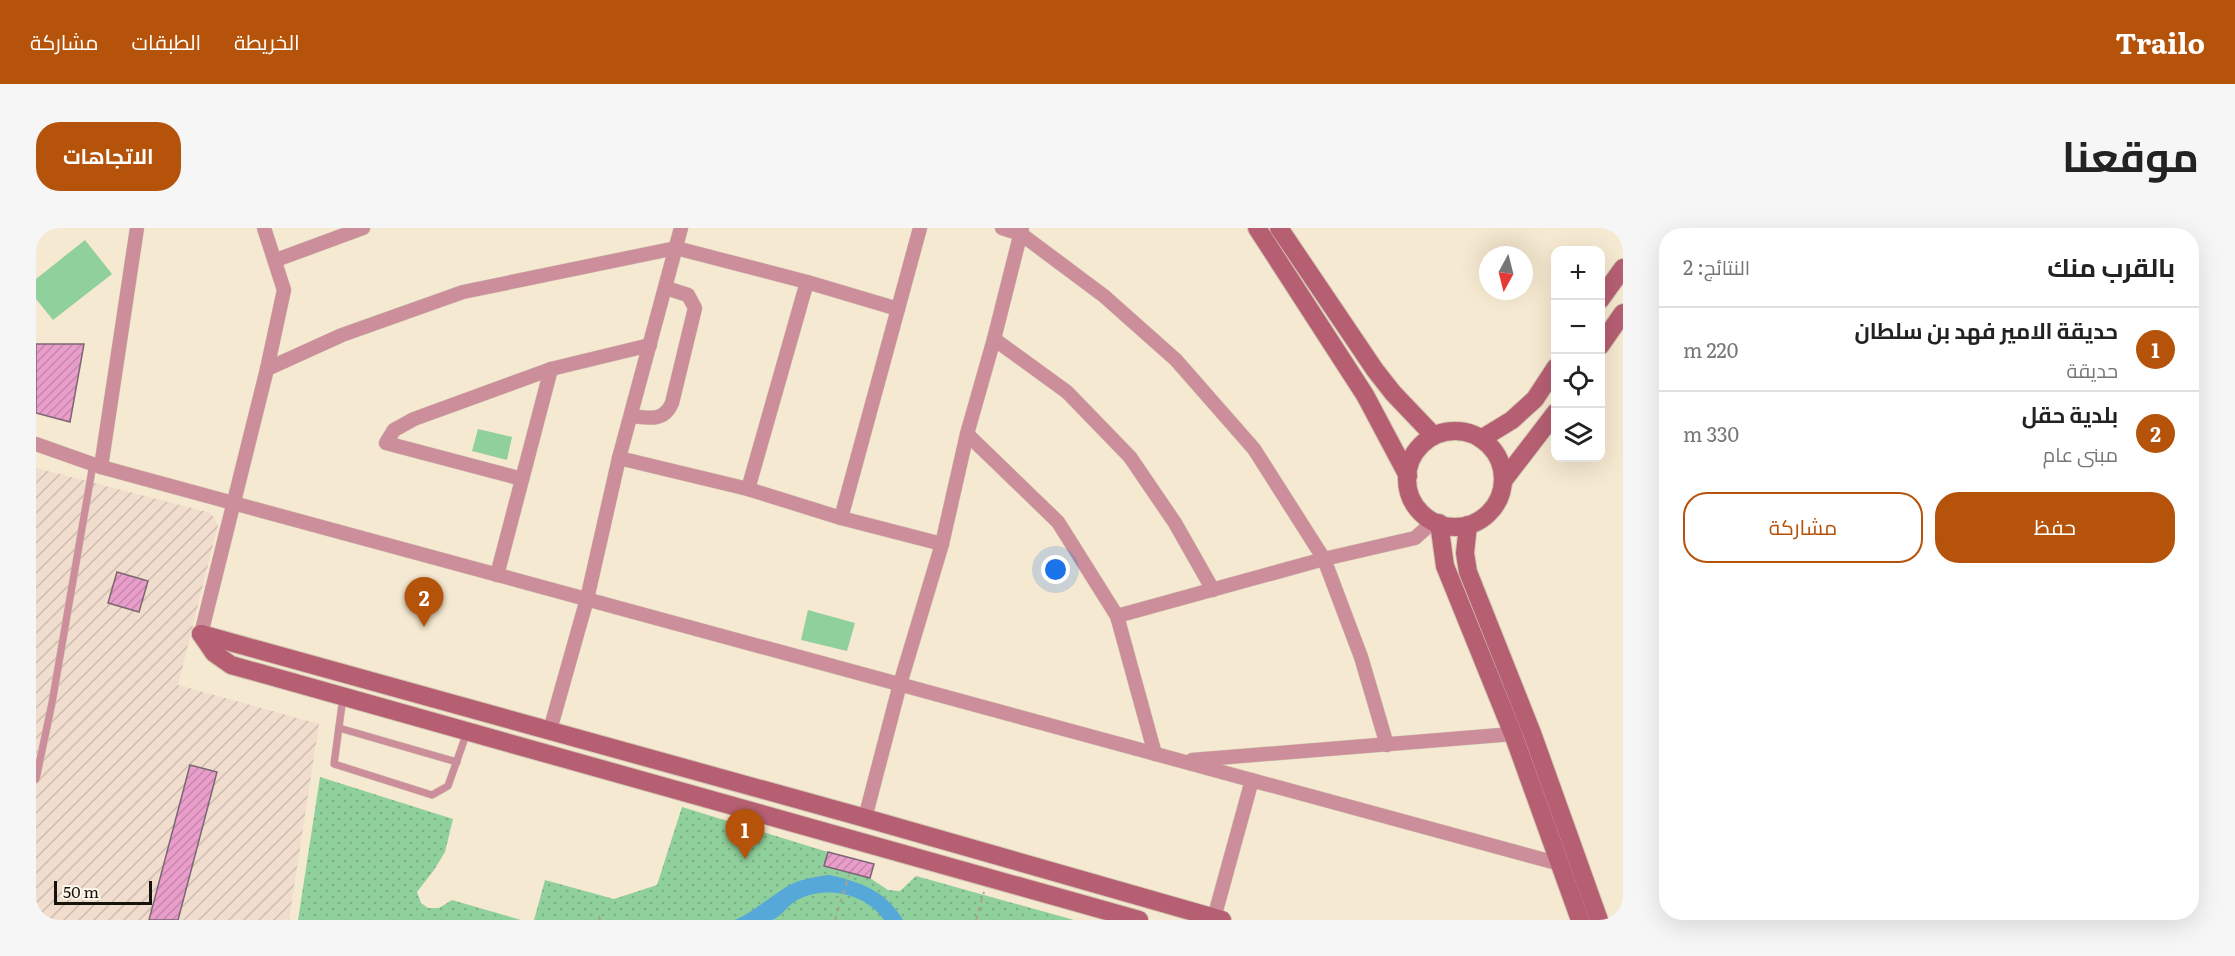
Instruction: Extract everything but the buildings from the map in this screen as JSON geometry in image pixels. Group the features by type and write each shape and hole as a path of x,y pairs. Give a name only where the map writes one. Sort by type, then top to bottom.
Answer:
{"street":[{"path":"97,465 136,228"},
{"path":"264,228 284,290 267,369 201,634 214,653 231,665 1139,920"},
{"path":"276,260 363,228"},
{"path":"550,730 587,599 619,458 681,228"},
{"path":"841,518 920,228"},
{"path":"1002,228 1021,231 1104,296 1176,360 1254,449 1324,559 1362,657 1387,745"},
{"path":"1257,228 1365,395 1408,476"},
{"path":"1279,228 1375,370 1393,393 1434,436"},
{"path":"865,818 900,684 942,544 967,434 1021,231"},
{"path":"267,369 342,334 462,292 676,248 807,282 898,309"},
{"path":"1605,293 1623,268"},
{"path":"748,489 807,282"},
{"path":"631,416 653,419 661,417 669,411 672,403 695,308 688,296 666,288"},
{"path":"1605,339 1623,313"},
{"path":"994,339 1066,392 1130,457 1175,523 1213,590"},
{"path":"522,479 386,443 394,430 414,419 550,369 650,345"},
{"path":"497,574 550,369"},
{"path":"1481,439 1512,420 1535,399 1551,375"},
{"path":"1503,481 1551,419"},
{"path":"1453,431 1463,432 1481,439 1496,453 1503,471 1502,491 1493,509 1486,516 1468,525 1458,526 1434,521 1415,505 1408,486 1413,457 1418,449 1434,436 1453,431"},
{"path":"967,434 1058,522 1117,616 1155,754"},
{"path":"36,444 97,465 233,503 1560,864"},
{"path":"619,458 748,489 841,518 942,544"},
{"path":"1117,616 1324,559 1415,538 1434,521"},
{"path":"1434,521 1445,566 1513,734 1580,920"},
{"path":"1468,525 1465,553 1468,572 1532,733 1599,920"},
{"path":"201,634 865,818 1218,919 1252,780"},
{"path":"224,660 222,646 230,642"},
{"path":"362,702 368,680"},
{"path":"1181,760 1513,734"}],"lane":[{"path":"36,778 97,465"},
{"path":"343,697 334,764 432,795 448,786 468,732"},
{"path":"339,728 457,762"}],"path":[{"path":"836,920 849,875"},
{"path":"976,920 989,878"}],"shaded area":[{"path":"36,468 211,513 218,525 178,685 319,724 289,920 36,920"}],"green space":[{"path":"85,240 112,274 53,320 36,299 36,279"},
{"path":"478,429 512,437 507,460 472,451"},
{"path":"808,610 855,623 847,651 801,640"},
{"path":"320,777 453,819 445,852 417,892 421,903 428,908 439,908 452,900 521,920 298,920"},
{"path":"682,807 828,852 824,866 870,878 888,890 900,891 916,876 1074,920 534,920 545,880 614,899 657,885"}],"water":[{"path":"829,875 872,889 889,902 903,920 884,920 867,903 844,894 820,893 797,900 772,920 735,920 793,884"}],"place":[{"name":"بلدية حقل","path":"424,627"},
{"name":"حديقة الامير فهد بن سلطان","path":"745,859"}]}
